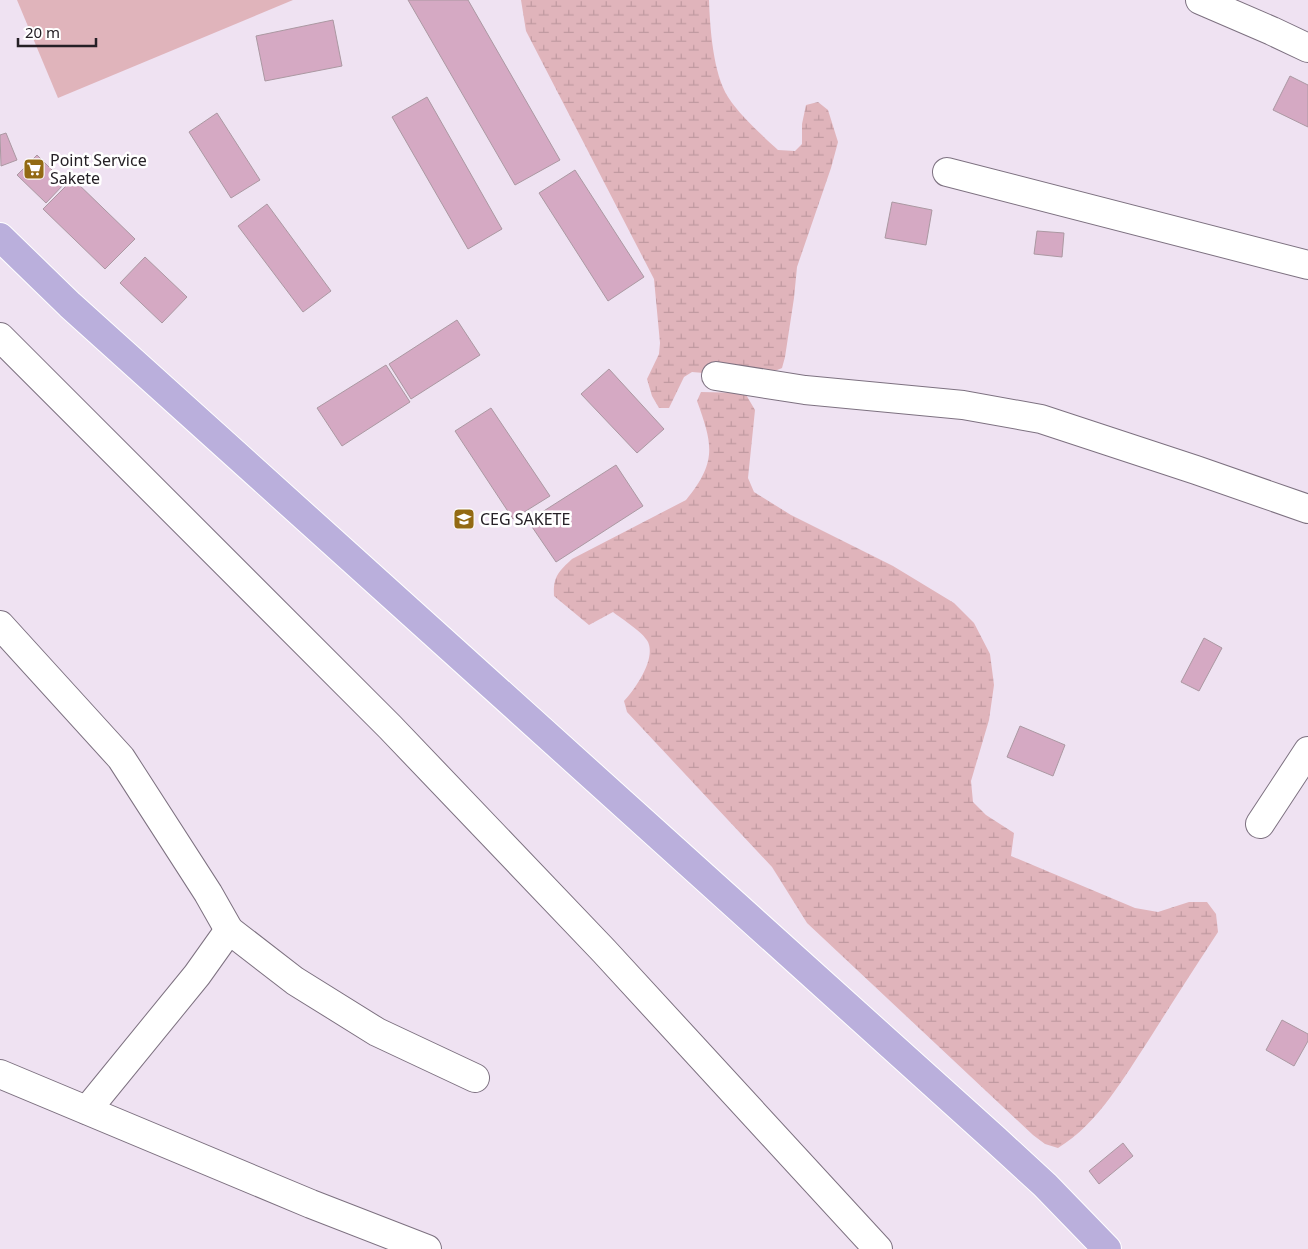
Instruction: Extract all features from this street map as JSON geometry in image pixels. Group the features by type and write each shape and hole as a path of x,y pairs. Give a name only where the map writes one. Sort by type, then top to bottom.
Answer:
{"main road":[{"path":"0,237 70,305 1046,1185 1107,1249"}],"street":[{"path":"1200,0 1308,48"},
{"path":"947,172 1308,265"},
{"path":"0,337 397,734 604,951 878,1249"},
{"path":"716,376 805,390 963,406 1041,419 1196,470 1308,510"},
{"path":"0,625 121,758 208,893 229,930 295,981 377,1032 475,1078"},
{"path":"1260,824 1308,751"},
{"path":"87,1110 197,975 229,930"},
{"path":"0,1074 311,1204 427,1249"}],"green space":[{"path":"17,0 293,0 58,98"},
{"path":"521,0 709,0 713,50 723,87 739,111 778,150 795,151 802,144 802,124 806,105 818,102 828,110 838,142 797,267 794,298 782,368 771,372 749,375 692,372 684,377 669,408 659,408 652,396 647,379 659,354 660,343 654,279 526,31"},
{"path":"701,392 745,393 755,410 748,478 754,492 791,515 893,566 954,603 974,623 990,654 994,685 989,720 971,781 973,802 986,815 1014,833 1011,856 1135,908 1158,912 1189,902 1207,902 1216,914 1218,932 1110,1098 1086,1126 1058,1148 1045,1144 1033,1135 807,923 772,867 627,712 624,701 639,682 649,657 650,649 645,638 613,612 589,625 554,596 554,584 557,575 572,559 686,500 696,487 703,475 709,453 709,442 697,401"}],"building":[{"path":"408,0 468,0 560,160 515,185"},
{"path":"333,20 342,66 265,81 256,36"},
{"path":"1290,76 1308,85 1308,127 1273,110"},
{"path":"427,97 502,229 468,249 392,117"},
{"path":"217,113 260,180 231,198 189,132"},
{"path":"6,133 17,160 1,166 0,135"},
{"path":"37,155 65,183 46,203 17,175"},
{"path":"575,170 644,277 608,301 539,193"},
{"path":"73,179 135,239 105,269 43,209"},
{"path":"892,202 932,210 926,245 885,238"},
{"path":"267,204 331,291 303,312 238,226"},
{"path":"1037,231 1064,233 1062,257 1034,254"},
{"path":"145,257 187,297 162,323 120,283"},
{"path":"457,320 480,355 411,399 389,364"},
{"path":"386,365 410,402 342,446 317,408"},
{"path":"609,369 664,429 637,453 581,394"},
{"path":"491,408 550,496 513,519 455,431"},
{"path":"616,465 643,506 556,562 528,521"},
{"path":"1204,638 1222,648 1199,691 1181,682"},
{"path":"1020,726 1065,745 1053,776 1007,757"},
{"path":"1282,1020 1308,1034 1308,1041 1294,1066 1266,1050"},
{"path":"1123,1143 1133,1156 1099,1184 1089,1171"}],"place":[{"name":"Point Service Sakete","path":"34,169"},
{"name":"CEG SAKETE","path":"464,519"}]}
